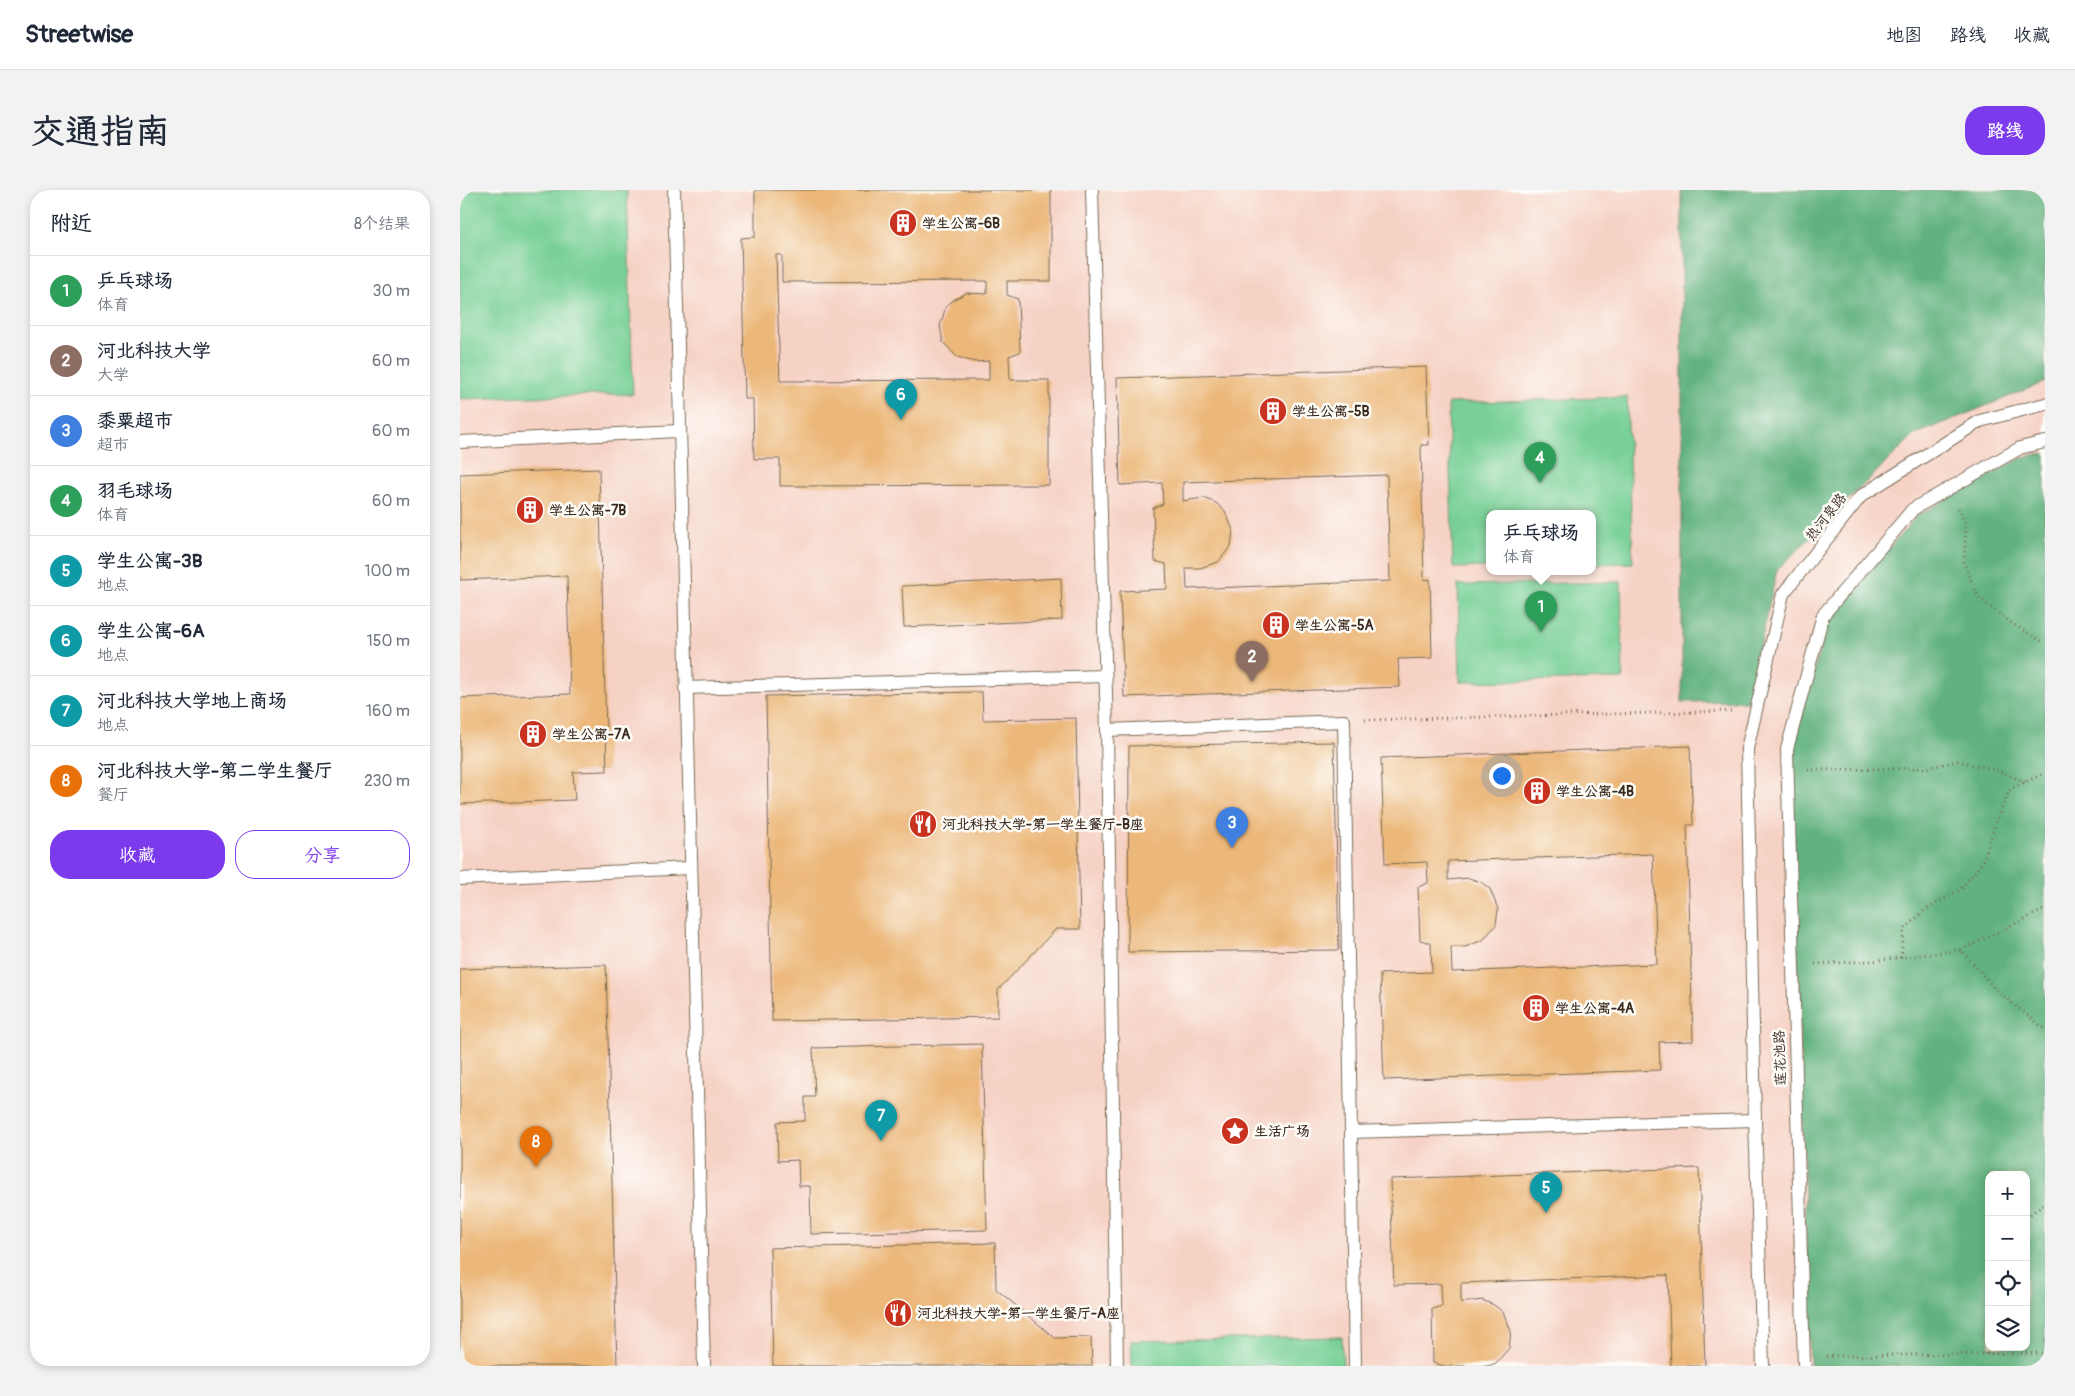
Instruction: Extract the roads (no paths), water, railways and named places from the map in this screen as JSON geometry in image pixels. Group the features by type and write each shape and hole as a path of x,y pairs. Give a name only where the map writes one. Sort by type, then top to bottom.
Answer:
{"lane":[{"path":"674,190 678,431 704,1366"},
{"path":"1092,190 1107,730 1117,1366"},
{"name":"热河泉路","path":"1747,749 1783,594 1861,496 1980,421 2045,404"},
{"path":"460,442 678,431"},
{"name":"莲花池路","path":"1804,1361 1787,749 1823,615 1913,509 2020,448 2045,442"},
{"path":"685,688 1105,676"},
{"path":"1107,730 1344,721 1355,1366"},
{"name":"莲花池路","path":"1747,749 1755,1120 1764,1366"},
{"path":"460,879 690,868"},
{"path":"1351,1132 1755,1120"}],"place":[{"name":"学生公寓-6B","path":"903,223"},
{"name":"学生公寓-5B","path":"1273,411"},
{"name":"学生公寓-6A","path":"901,420"},
{"name":"羽毛球场","path":"1540,483"},
{"name":"学生公寓-7B","path":"530,510"},
{"name":"学生公寓-5A","path":"1276,625"},
{"name":"乒乓球场","path":"1541,632"},
{"name":"河北科技大学","path":"1252,682"},
{"name":"学生公寓-7A","path":"533,734"},
{"name":"学生公寓-4B","path":"1537,791"},
{"name":"河北科技大学-第一学生餐厅-B座","path":"923,824"},
{"name":"黍粟超市","path":"1232,848"},
{"name":"学生公寓-4A","path":"1536,1008"},
{"name":"生活广场","path":"1235,1131"},
{"name":"河北科技大学地上商场","path":"881,1141"},
{"name":"河北科技大学-第二学生餐厅","path":"536,1167"},
{"name":"学生公寓-3B","path":"1546,1213"},
{"name":"河北科技大学-第一学生餐厅-A座","path":"898,1313"}]}
